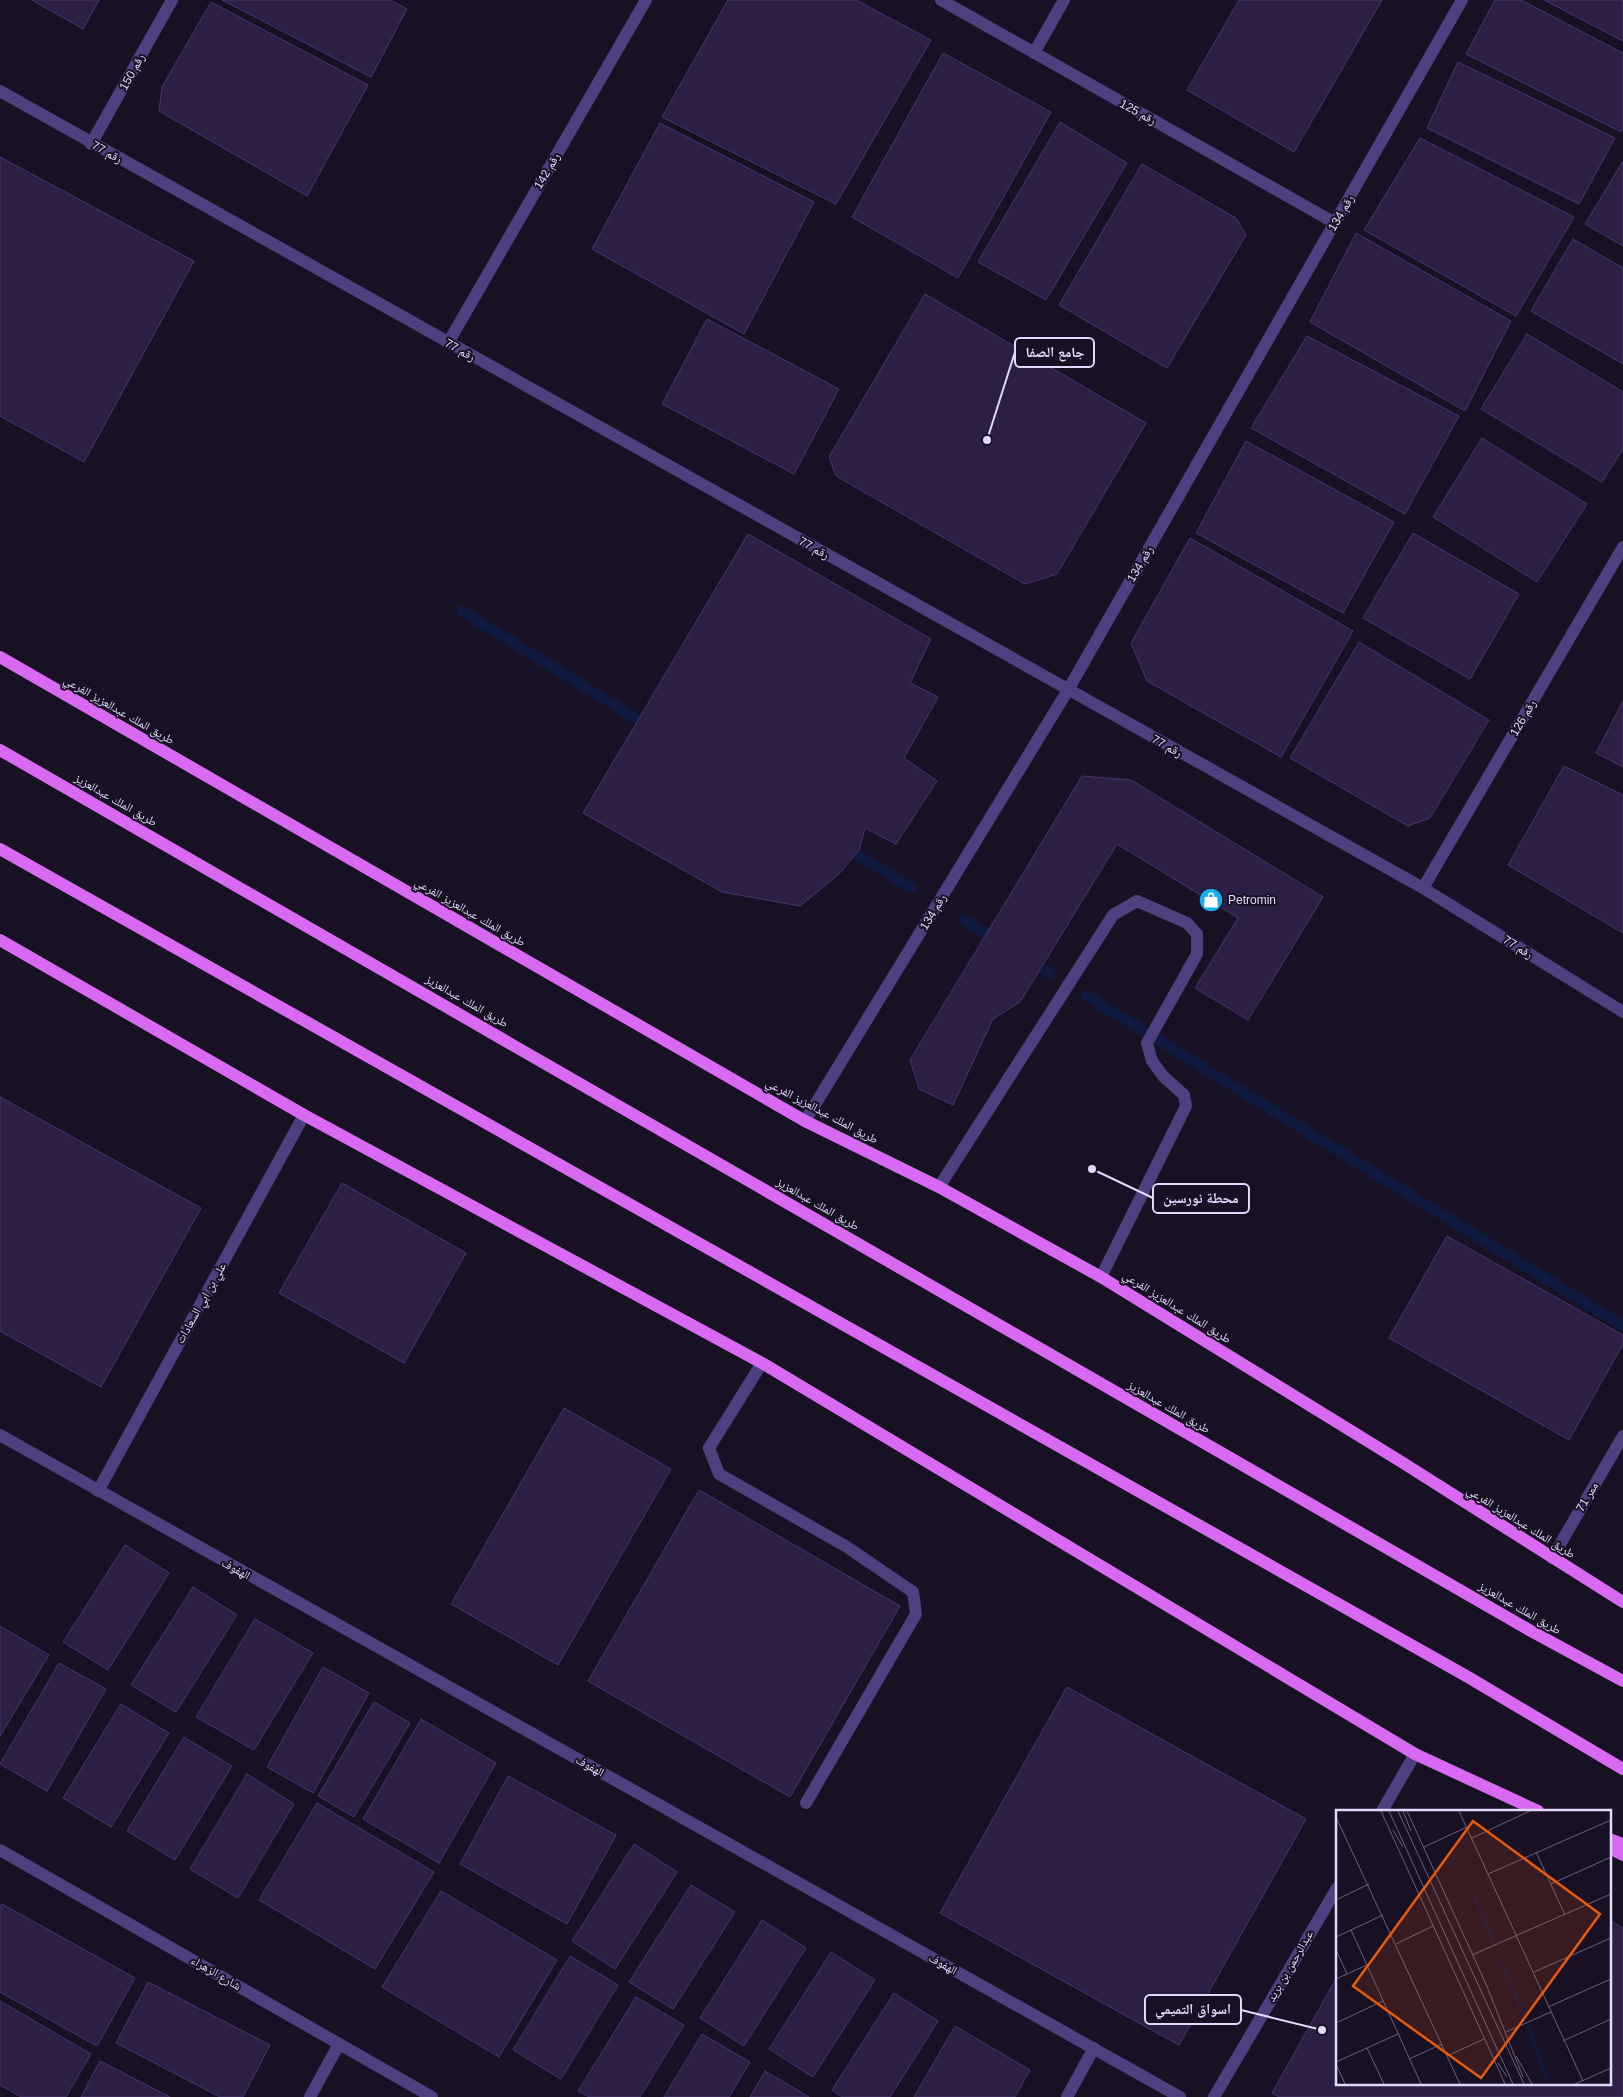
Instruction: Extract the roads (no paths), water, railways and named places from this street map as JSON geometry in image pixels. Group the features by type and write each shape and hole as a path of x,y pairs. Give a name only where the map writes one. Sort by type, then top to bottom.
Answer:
{"main road":[{"name":"طريق الملك عبدالعزيز الفرعي","path":"0,657 805,1120 939,1187 1101,1277 1400,1461 1623,1602"},
{"name":"طريق الملك عبدالعزيز","path":"0,750 1523,1626 1623,1681"},
{"path":"0,849 1468,1677 1623,1769"},
{"path":"0,940 304,1115 762,1363 1416,1754 1536,1810"},
{"path":"1610,1839 1623,1844"},
{"path":"1610,1849 1623,1856"}],"street":[{"name":"رقم 150","path":"91,144 172,0"},
{"name":"رقم 142","path":"448,343 646,0"},
{"name":"رقم 125","path":"941,0 1336,223"},
{"path":"1034,53 1064,0"},
{"name":"رقم 134","path":"805,1120 1068,690 1462,0"},
{"name":"رقم 77","path":"0,91 91,144 1422,888 1623,1012"},
{"name":"رقم 126","path":"1422,888 1623,547"},
{"path":"939,1187 1113,915 1136,901 1187,923 1197,934 1197,954 1147,1043 1152,1061 1163,1076 1184,1095 1186,1106 1101,1277"},
{"name":"علي بن ابي السعادات","path":"98,1491 304,1115"},
{"path":"762,1363 709,1448 719,1474 847,1546 913,1592 916,1614 806,1803"},
{"name":"الهفوف","path":"0,1435 1180,2097"},
{"name":"ممر 71","path":"1552,1558 1623,1436"},
{"path":"1383,1810 1416,1754"},
{"name":"شارع الزهراء","path":"0,1850 432,2097"},
{"name":"عبدالرحمن بن بريد","path":"1214,2097 1336,1890"},
{"path":"310,2097 339,2044"},
{"path":"1067,2097 1094,2048"}],"waterway":[{"path":"462,611 650,727"},
{"path":"844,847 911,887"},
{"path":"964,920 998,941"},
{"path":"1029,960 1050,973"},
{"path":"1087,996 1623,1326"}],"place":[{"name":"جامع الصفا","path":"987,440"},
{"name":"Petromin","path":"1211,900"},
{"name":"محطة نورسين","path":"1092,1169"},
{"name":"اسواق التميمي","path":"1322,2030"}]}
